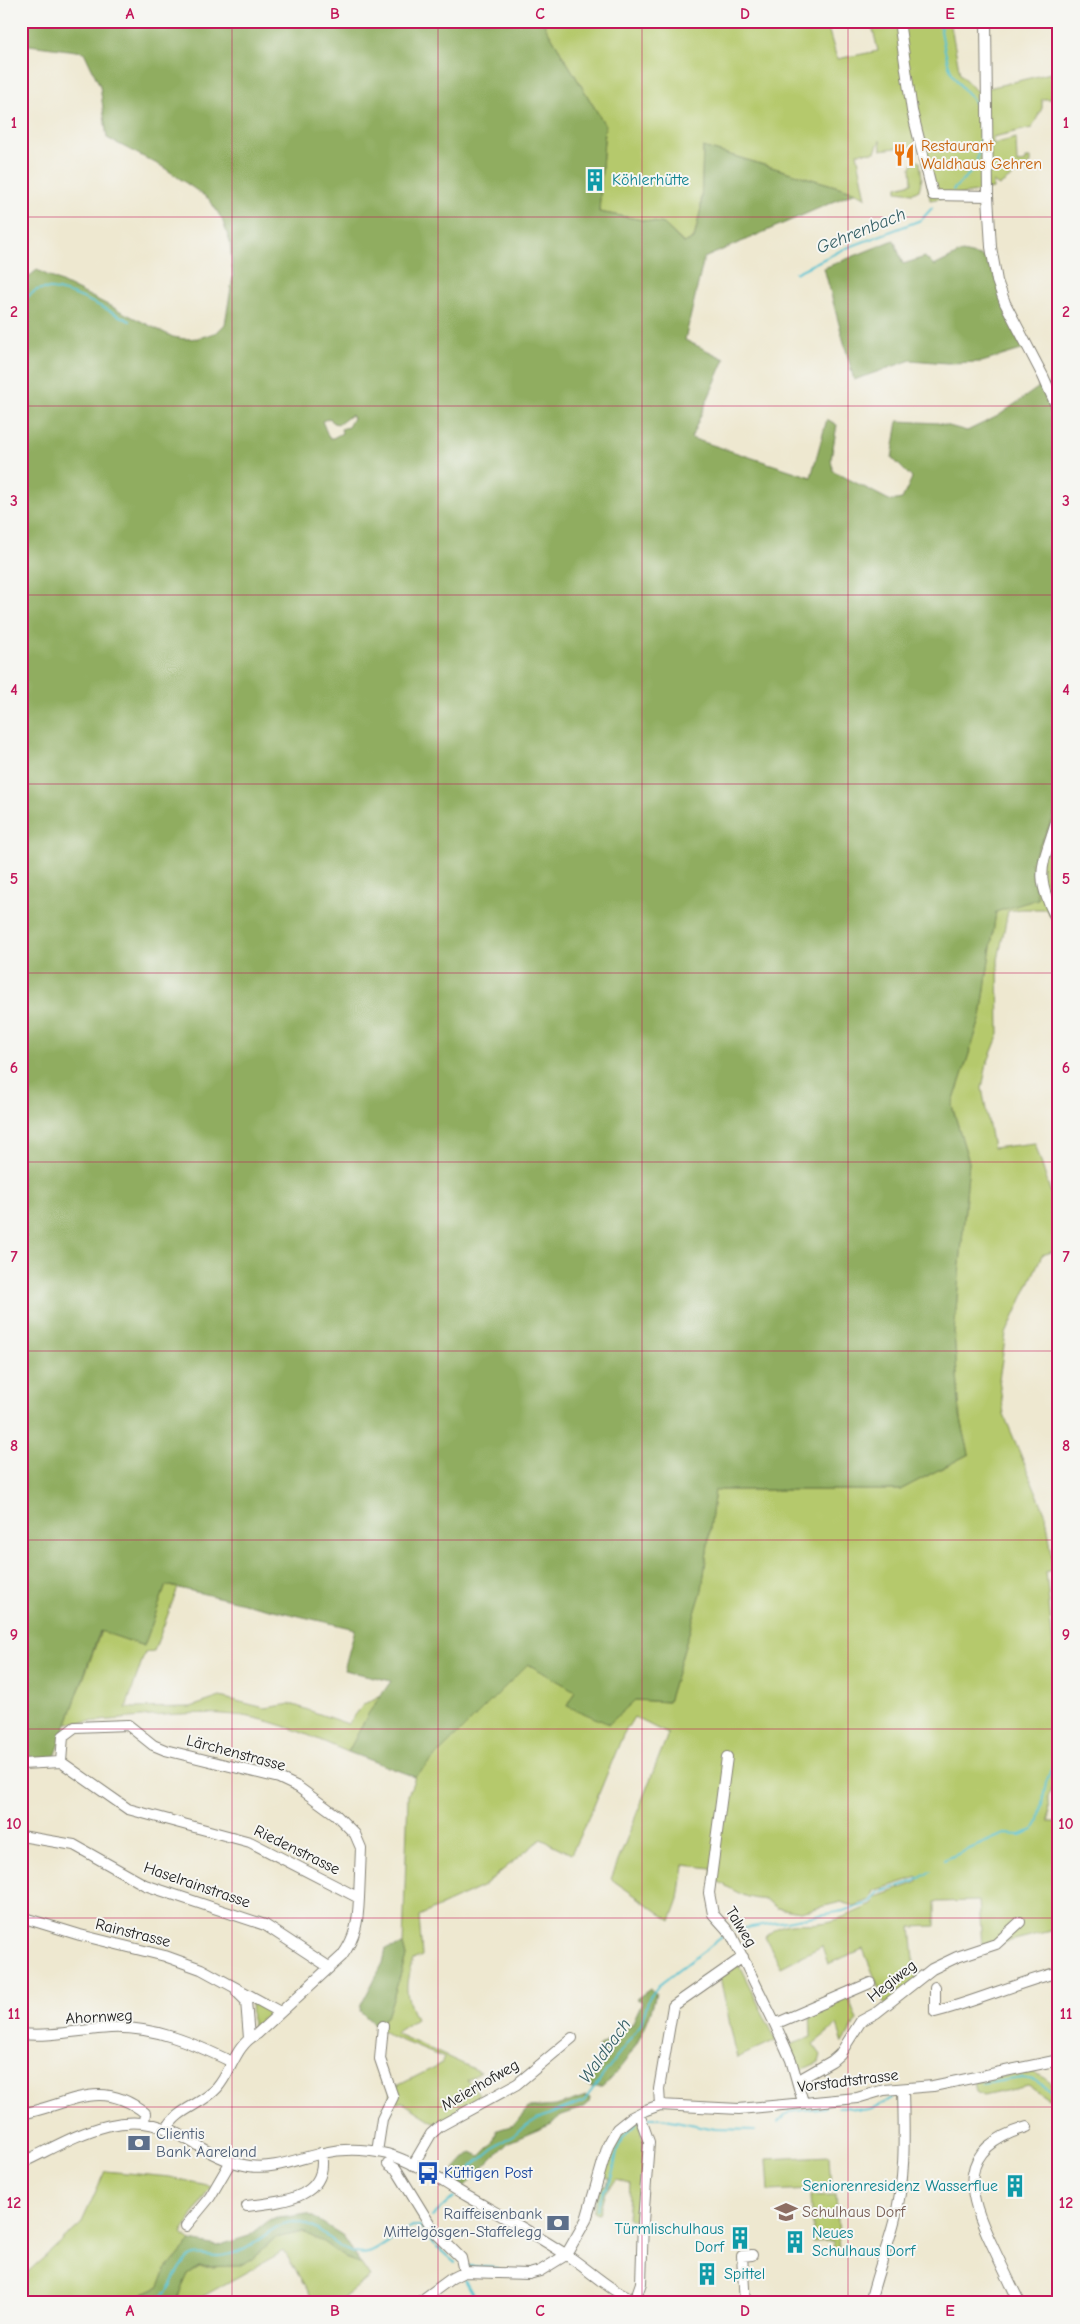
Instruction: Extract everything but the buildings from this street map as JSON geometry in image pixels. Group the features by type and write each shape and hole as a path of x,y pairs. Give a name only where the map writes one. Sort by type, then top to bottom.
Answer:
{"street":[{"path":"899,21 912,111 933,195 988,196"},
{"path":"986,21 988,196 991,247 997,281 1005,303 1043,376 1059,412"},
{"path":"1059,811 1043,858 1042,878 1047,903 1059,923"},
{"name":"Lärchenstrasse","path":"61,1762 64,1736 75,1728 128,1726 153,1746 279,1778 298,1787 335,1814 355,1834 361,1848 360,1898"},
{"name":"Talweg","path":"727,1757 709,1893 713,1914 731,1934 743,1957 775,2024 803,2102"},
{"path":"21,1764 61,1762"},
{"name":"Riedenstrasse","path":"61,1762 128,1809 250,1842 360,1898"},
{"name":"Haselrainstrasse","path":"21,1836 74,1846 145,1885 265,1924 329,1967"},
{"path":"167,2129 175,2116 199,2104 216,2089 249,2038 258,2034 329,1967 351,1943 357,1927 360,1898"},
{"name":"Rainstrasse","path":"21,1917 80,1935 166,1956 201,1970 280,2012"},
{"name":"Hegiweg","path":"797,2081 832,2061 840,2054 857,2024 876,2013 932,1969 956,1957 996,1944 1020,1922"},
{"path":"660,2105 659,2090 673,2006 743,1957"},
{"path":"935,1987 935,2012 972,2002 1023,1982 1059,1972"},
{"path":"775,2024 870,1983"},
{"name":"Rainstrasse","path":"233,1987 246,2001 249,2038"},
{"path":"377,2152 382,2119 393,2097 380,2059 383,2026"},
{"name":"Ahornweg","path":"21,2034 46,2036 130,2028 171,2036 232,2062"},
{"name":"Meierhofweg","path":"413,2165 431,2134 440,2126 517,2084 572,2038"},
{"name":"Vorstadtstrasse","path":"566,2255 583,2227 592,2205 608,2144 617,2130 639,2114 660,2105 739,2109 857,2098 884,2090 933,2086 1059,2060"},
{"path":"870,2303 894,2222 902,2184 904,2138 903,2089"},
{"path":"21,2114 76,2098 105,2095 122,2097 136,2105 145,2113 144,2123"},
{"path":"21,2163 87,2130 115,2123 144,2123 167,2129 231,2161 260,2167 282,2164 321,2153 355,2150 377,2152 413,2165 566,2255 606,2284 637,2302 641,2283 642,2222 649,2142 639,2114"},
{"path":"1020,2303 981,2222 973,2198 971,2182 978,2160 988,2146 1011,2131 1027,2127"},
{"path":"247,2206 267,2204 306,2193 316,2183 322,2172 321,2153"},
{"path":"186,2226 210,2197 231,2161"},
{"path":"388,2164 396,2169 434,2231 461,2258 464,2272"},
{"path":"423,2301 452,2278 464,2272 529,2274 540,2271 566,2255"},
{"path":"744,2303 742,2256 752,2255"},
{"path":"806,2303 858,2303"}],"green space":[{"path":"21,21 542,21 605,125 599,212 664,224 683,243 694,239 701,208 703,147 856,192 704,258 685,340 725,359 691,438 811,477 827,419 837,425 831,459 833,471 891,501 902,499 912,478 892,458 898,421 938,423 967,431 998,416 1039,387 1059,383 1059,799 1052,821 1031,862 1038,899 996,912 981,1017 952,1106 969,1162 954,1333 960,1415 969,1454 900,1490 715,1490 702,1590 668,1702 635,1700 609,1724 567,1706 575,1691 528,1664 415,1777 348,1752 368,1714 391,1681 344,1670 355,1629 166,1585 144,1646 100,1631 55,1757 43,1762 21,1764 21,283 37,270 173,337 185,339 199,338 217,332 225,324 233,276 230,242 222,219 209,199 163,167 107,138 100,86 84,52 21,44","holes":["351,415 353,418 348,427 341,429 342,433 329,438 322,421 330,418 333,423 339,424"]},
{"path":"542,21 826,21 837,59 878,51 871,21 950,21 960,74 976,91 1059,71 1059,93 1057,94 1057,99 1042,99 1042,108 1032,128 993,137 993,144 1016,138 1017,163 1026,162 1026,158 1031,158 1031,163 999,186 993,182 993,189 930,200 919,132 913,134 917,153 910,154 909,146 881,150 880,140 875,152 857,153 866,198 856,192 703,147 701,208 694,238 684,243 664,224 599,212 605,125"},
{"path":"915,159 920,162 922,178 919,190 913,193 897,191 897,187 912,183 911,167"},
{"path":"894,240 903,264 925,257 934,266 962,252 989,258 1028,348 982,362 947,363 911,360 854,380 824,268"},
{"path":"1059,799 1059,931 1046,909 1008,911 998,960 999,1034 987,1064 982,1088 993,1148 1035,1143 1059,1219 1059,1250 1042,1255 1006,1334 999,1379 1004,1415 1046,1515 1054,1569 1046,1572 1054,1659 1059,1681 1059,1765 1048,1798 1049,1822 1059,1822 1059,1929 982,1948 979,1901 935,1902 935,1926 911,1927 916,1981 886,2005 863,1949 828,1964 822,1946 781,1967 765,1937 772,1931 785,1925 833,1921 846,1916 872,1905 877,1897 918,1882 918,1877 874,1891 870,1900 854,1906 841,1902 801,1912 777,1908 765,1899 751,1898 737,1892 711,1877 712,1868 684,1865 679,1899 671,1921 611,1879 668,1734 634,1717 623,1735 593,1808 571,1854 541,1839 482,1887 419,1916 422,1956 413,1960 407,1984 408,1997 416,2019 395,2033 481,2072 467,2080 484,2101 440,2126 402,2102 390,2105 391,2089 441,2064 444,2058 390,2036 375,2025 387,2017 406,1957 403,1945 408,1795 415,1777 528,1664 576,1691 567,1706 635,1700 668,1702 702,1590 715,1490 900,1490 969,1454 960,1415 954,1333 969,1162 952,1106 981,1017 996,911 1037,899 1031,862 1052,821"},
{"path":"166,1585 178,1588 154,1651 145,1652 126,1708 191,1707 220,1697 265,1708 291,1704 348,1724 364,1704 381,1695 348,1752 284,1726 243,1716 199,1713 67,1723 101,1631 144,1646"},
{"path":"403,1945 406,1957 387,2017 375,2025 360,2011 361,2005 383,1963 386,1949"},
{"path":"739,1965 776,2040 737,2058 720,1977"},
{"path":"650,1989 656,1993 648,2020 636,2044 621,2066 602,2087 590,2087 586,2082 600,2061 598,2047 632,2024 642,2002 636,1999"},
{"path":"848,1996 857,2020 843,2043 837,2025 813,2044 821,2055 819,2062 797,2072 788,2046 811,2037 810,2011"},
{"path":"251,1998 271,2012 271,2015 254,2032 252,2029"},
{"path":"1030,2071 1059,2089 1059,2104 1028,2086 983,2096 976,2092 974,2082"},
{"path":"586,2096 590,2098 589,2103 583,2108 559,2116 552,2124 509,2142 464,2187 455,2184 450,2179 465,2158 472,2152 480,2156 493,2143 497,2130 514,2125 528,2108 556,2106"},
{"path":"637,2119 641,2131 644,2157 638,2222 627,2218 630,2184 616,2180 605,2192 599,2213 593,2212 601,2185 607,2186 609,2178 603,2176 614,2143 623,2130"},
{"path":"829,2156 831,2188 769,2191 767,2159"},
{"path":"105,2171 170,2177 211,2186 181,2234 191,2241 166,2270 159,2286 142,2294 131,2303 21,2303 21,2278 81,2224"},
{"path":"836,2195 840,2250 834,2250 833,2241 813,2242 810,2196"},
{"path":"308,2214 342,2235 361,2264 345,2258 323,2242 303,2232 275,2238 252,2259 239,2266 199,2267 188,2274 175,2303 131,2303 142,2294 159,2286 166,2270 191,2241 217,2246 249,2236 271,2219"},
{"path":"303,2232 323,2242 345,2258 361,2264 370,2277 337,2303 318,2303 311,2296 284,2251 191,2303 175,2303 188,2274 199,2267 217,2267 252,2259 275,2238"}],"waterway":[{"name":"Gehrenbach","path":"939,21 950,69 977,107 982,120"},
{"name":"Gehrenbach","path":"953,190 976,167 982,128"},
{"name":"Gehrenbach","path":"795,273 844,249 921,220 932,208"},
{"path":"21,302 37,290 59,290 84,299 130,321"},
{"name":"Waldbach","path":"1054,1671 1059,1699"},
{"name":"Waldbach","path":"944,1860 1004,1834 1020,1835 1033,1830 1039,1820 1046,1783 1059,1747"},
{"name":"Waldbach","path":"734,1930 843,1911 870,1903 878,1893 915,1881 931,1871"},
{"name":"Waldbach","path":"462,2181 470,2168 499,2144 537,2119 584,2101 641,2024 649,1998 659,1985 726,1934"},
{"path":"981,2084 1022,2078 1034,2080 1059,2095"},
{"path":"838,2107 866,2110 892,2098"},
{"path":"779,2122 789,2112 827,2107"},
{"path":"645,2118 661,2118 715,2129 755,2130"},
{"path":"597,2209 604,2189 607,2188 611,2179 618,2148 627,2133 636,2124"},
{"name":"Waldbach","path":"432,2217 454,2197"},
{"path":"152,2303 166,2292 182,2265 190,2257 194,2255 220,2256 240,2251 249,2247 273,2229 286,2223 293,2222 314,2228 348,2251 358,2254 372,2252 413,2226 420,2226 435,2245"},
{"path":"437,2247 455,2263"},
{"path":"468,2266 498,2268"},
{"path":"465,2280 475,2297 506,2303"}],"place":[{"name":"Restaurant Waldhaus Gehren","path":"904,155"},
{"name":"Köhlerhütte","path":"595,180"},
{"name":"Clientis Bank Aareland","path":"139,2143"},
{"name":"Küttigen Post","path":"428,2173"},
{"name":"Seniorenresidenz Wasserflue","path":"1015,2186"},
{"name":"Schulhaus Dorf","path":"786,2212"},
{"name":"Raiffeisenbank Mittelgösgen-Staffelegg","path":"558,2223"},
{"name":"Türmlischulhaus Dorf","path":"740,2238"},
{"name":"Neues Schulhaus Dorf","path":"795,2242"},
{"name":"Spittel","path":"707,2274"}]}
